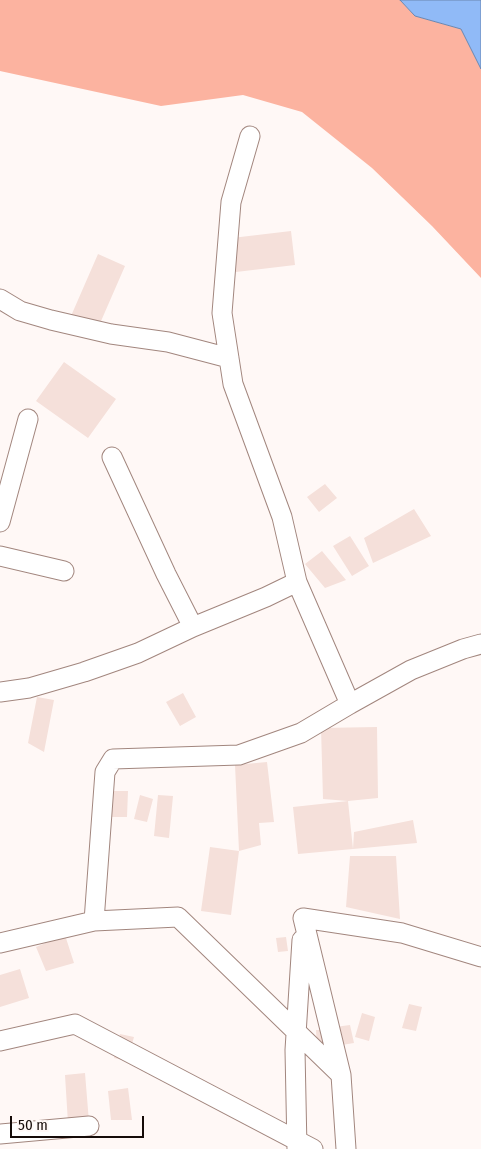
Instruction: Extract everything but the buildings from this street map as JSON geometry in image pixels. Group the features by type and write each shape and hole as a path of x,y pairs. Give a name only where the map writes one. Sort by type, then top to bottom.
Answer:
{"street":[{"path":"250,136 231,202 222,313 233,384 282,517 297,582 350,704"},
{"path":"0,299 20,311 51,320 111,334 168,342 229,358"},
{"path":"0,522 28,419"},
{"path":"112,457 166,574 193,627"},
{"path":"0,556 64,571"},
{"path":"0,692 29,688 84,672 138,653 297,582"},
{"path":"94,921 105,772 113,759 240,755 301,732 411,670 463,649 481,644"},
{"path":"0,943 94,921 178,917 340,1075"},
{"path":"303,918 402,933 481,956"},
{"path":"303,918 340,1075 346,1149"},
{"path":"297,1149 295,1050 303,918"},
{"path":"0,1041 75,1024 313,1149"},
{"path":"0,1134 89,1126"}],"shaded area":[{"path":"0,0 400,0 415,16 461,29 481,69 481,278 432,226 372,168 302,112 243,95 161,106 0,71"}],"water":[{"path":"400,0 481,0 481,69 461,29 415,16"}]}
